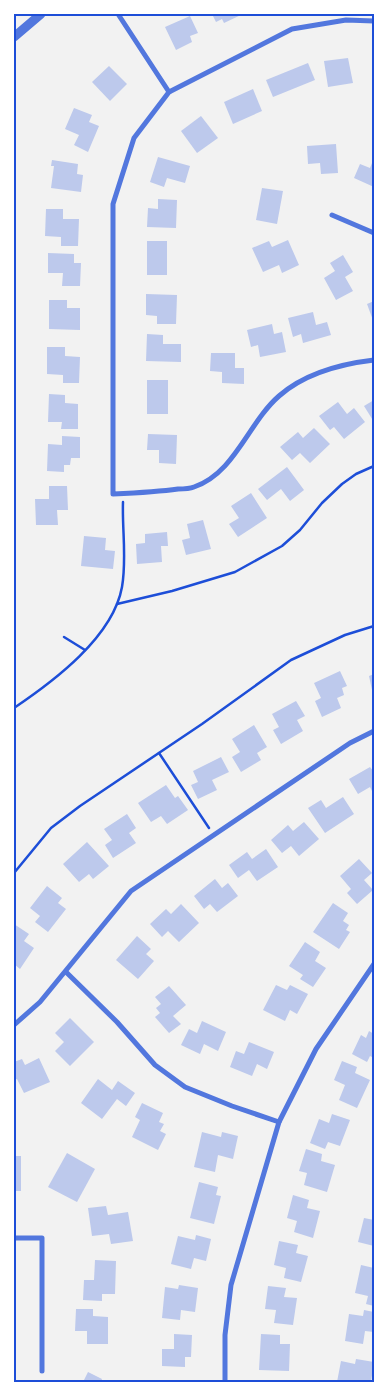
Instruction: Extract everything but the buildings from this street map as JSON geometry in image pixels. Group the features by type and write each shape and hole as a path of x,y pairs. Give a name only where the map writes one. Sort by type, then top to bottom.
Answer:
{"street":[{"path":"14,37 41,14"},
{"path":"118,14 169,92"},
{"path":"374,20 346,20 292,30 169,92 134,138 113,204 113,494 156,493 194,487 218,473 239,448 262,415 279,396 302,379 334,367 374,360"},
{"path":"332,216 374,233"},
{"path":"14,1025 40,1002 131,891 350,743 374,731"},
{"path":"225,1382 225,1335 231,1285 279,1122 316,1049 374,964"},
{"path":"66,972 117,1022 155,1065 185,1087 279,1122"},
{"path":"14,1238 42,1238 42,1371"}],"path":[{"path":"116,604 172,591 235,572 282,546 300,530 322,503 342,484 356,474 374,466"},
{"path":"14,708 59,674 85,650 102,629 116,604 122,587 123,493"},
{"path":"14,873 51,828 291,660 345,635 374,626"},
{"path":"64,637 85,650"},
{"path":"159,753 214,835"}]}
